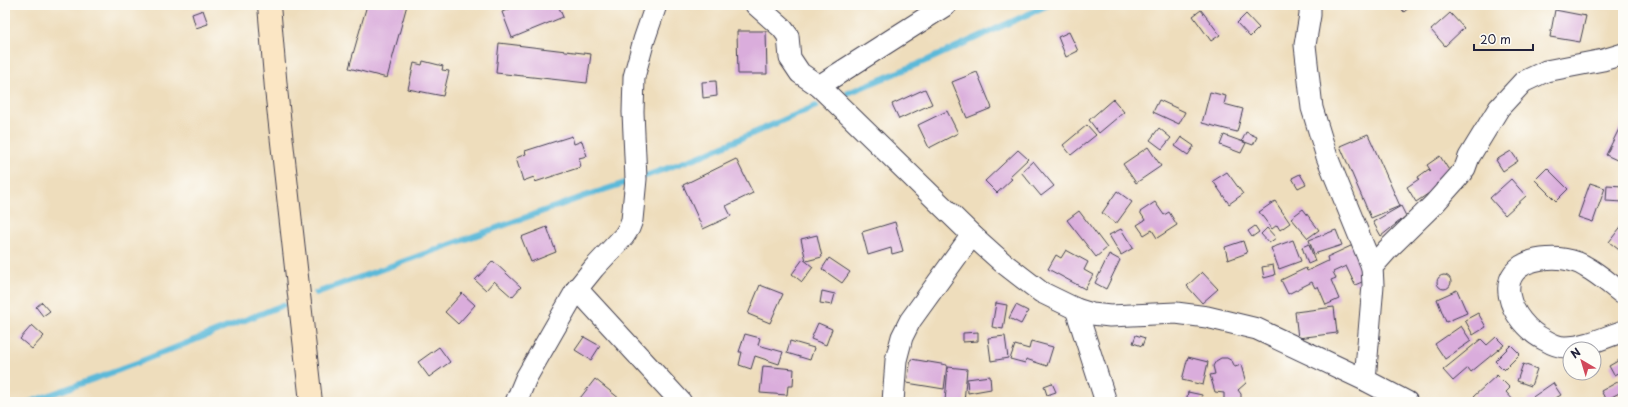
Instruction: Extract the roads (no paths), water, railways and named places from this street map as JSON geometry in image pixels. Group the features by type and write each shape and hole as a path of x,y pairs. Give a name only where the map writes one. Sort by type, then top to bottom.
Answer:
{"street":[{"path":"270,5 276,89 311,402"},
{"path":"516,402 526,378 577,289 594,268 624,236 632,220 636,179 633,112 634,77 644,40 656,5"},
{"path":"756,5 782,28 788,36 790,58 800,73 819,86 972,235 1002,262 1041,292 1076,309 1092,314 1110,316 1176,313 1207,317 1257,330 1365,380 1407,402"},
{"path":"819,86 946,5"},
{"path":"1310,5 1306,45 1312,108 1327,157 1372,267 1373,285 1365,380"},
{"path":"1372,267 1388,248 1434,204 1459,176 1499,108 1524,82 1546,70 1603,60 1623,54"},
{"path":"893,402 896,360 902,337 910,321 972,235"},
{"path":"1623,294 1586,267 1571,260 1548,258 1530,261 1518,269 1509,283 1508,296 1517,315 1526,327 1536,336 1563,347 1581,345 1623,332"},
{"path":"577,289 681,402"},
{"path":"1076,309 1106,402"}],"waterway":[{"path":"848,93 930,59 1048,5"},
{"path":"640,178 698,157 816,106"},
{"path":"316,293 585,196 631,181"},
{"path":"30,402 119,370 283,305"}]}
